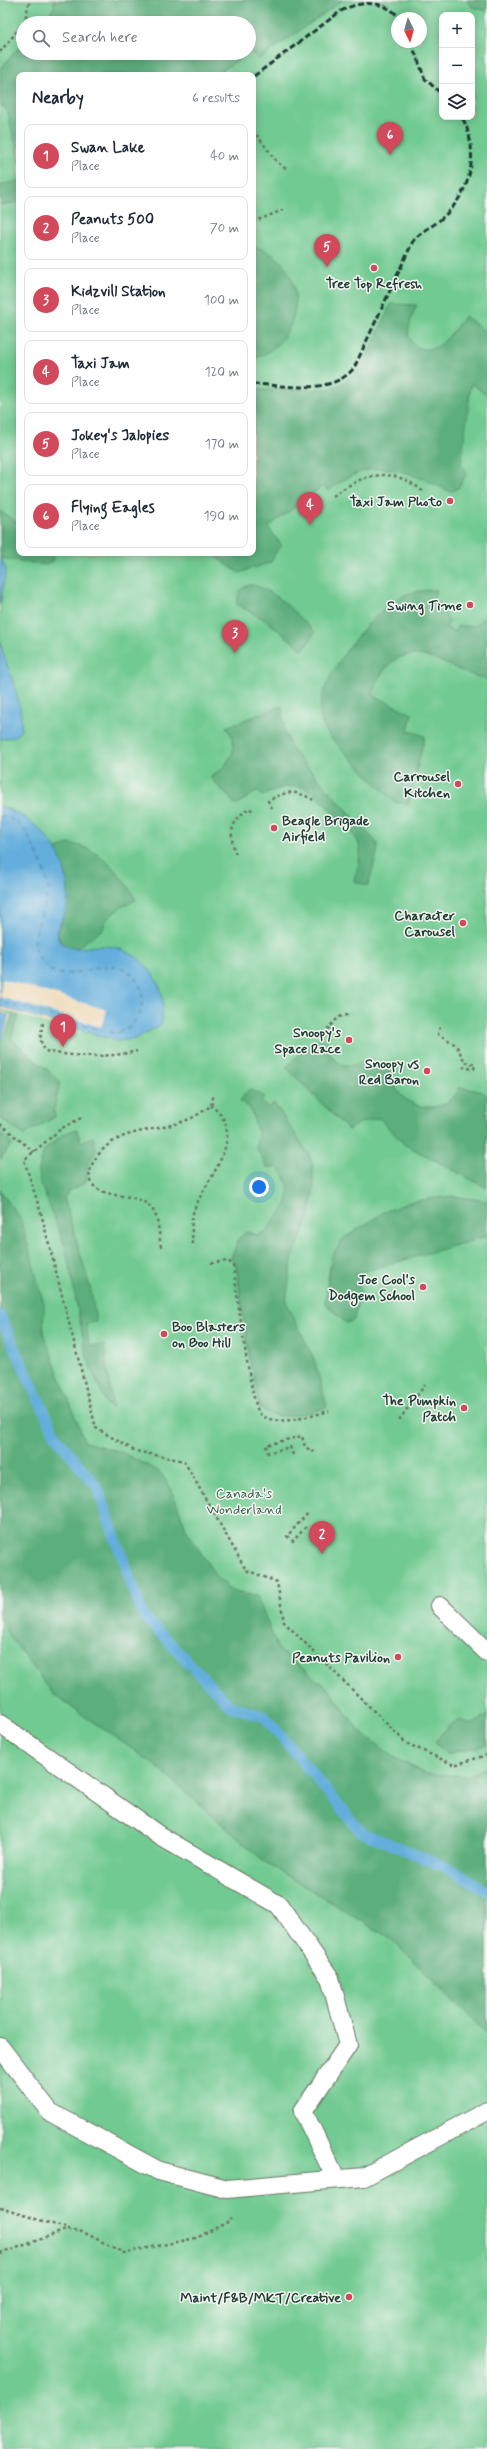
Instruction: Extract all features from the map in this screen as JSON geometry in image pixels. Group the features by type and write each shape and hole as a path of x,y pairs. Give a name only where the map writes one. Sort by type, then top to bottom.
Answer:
{"lane":[{"path":"440,1606 487,1652"},
{"path":"0,1724 160,1836 279,1905 330,1978 348,2045 302,2111 336,2179"},
{"path":"0,2047 50,2112 159,2171 227,2189 364,2177 487,2111"}],"path":[{"path":"25,16 30,0"},
{"path":"0,52 16,33"},
{"path":"256,134 277,162 286,169"},
{"path":"256,221 283,210"},
{"path":"333,496 357,480 374,475 398,477 424,492"},
{"path":"272,808 268,800 281,794 302,793 313,800"},
{"path":"236,854 230,833 232,824 250,808 252,811"},
{"path":"330,1029 328,1028 336,1019 351,1014"},
{"path":"43,1023 40,1039 45,1051 69,1054 126,1053 138,1051"},
{"path":"440,1027 438,1034 456,1045 465,1062 475,1064 474,1069 463,1067"},
{"path":"161,1246 157,1221 149,1206 138,1198 99,1190 90,1181 90,1167 102,1149 119,1137 185,1121 211,1106 214,1094"},
{"path":"193,1244 194,1212 222,1157 227,1142 226,1125 220,1114 211,1106"},
{"path":"81,1118 62,1128 24,1160 41,1213 96,1428 136,1451 184,1461 246,1570 277,1582 284,1622 406,1743 454,1765 487,1755"},
{"path":"0,1124 34,1152"},
{"path":"211,1263 228,1261 233,1264 254,1405 259,1413 268,1417 286,1420 328,1411"},
{"path":"398,1420 425,1385"},
{"path":"293,1455 290,1447 268,1453 266,1445 302,1436 305,1447 314,1452"},
{"path":"306,1527 293,1541 287,1536 309,1512"},
{"path":"0,2254 66,2230 83,2232 124,2253 196,2238 230,2221 248,2187"},
{"path":"0,2208 75,2231"}],"green space":[{"name":"Canada's Wonderland","path":"0,0 487,0 487,2449 0,2449"},
{"path":"54,0 343,0 258,60 256,57 256,16 47,16 54,8"},
{"path":"466,0 487,0 487,11 472,7"},
{"path":"16,51 16,60 238,60 220,72 16,72 16,147 7,110 0,104 0,69"},
{"path":"16,182 16,202 0,205 0,185"},
{"path":"256,248 272,254 285,267 293,283 295,300 293,319 285,335 271,349 256,357"},
{"path":"391,304 417,305 410,322 409,334 410,340 413,344 422,349 433,348 442,343 465,316 487,333 487,395 471,383 461,465 467,473 459,487 453,491 449,491 416,476 401,471 387,469 374,469 359,473 344,480 328,491 324,485 268,527 282,546 275,553 271,562 239,573 215,556 256,556 256,390 327,389 340,385 360,367 374,342"},
{"path":"0,511 16,522 16,556 53,556 52,561 47,565 0,558"},
{"path":"248,585 257,586 275,595 293,610 315,632 303,650 267,621 236,604 240,590"},
{"path":"437,590 433,600 443,604 445,614 450,621 446,628 454,632 458,626 475,626 487,614 487,679 475,676 436,660 423,656 410,655 399,658 388,666 380,676 376,683 373,695 412,714 408,730 425,736 408,805 393,801 330,737 322,722 320,711 322,697 328,681 338,664 349,647 376,616 389,605 405,595 419,591"},
{"path":"282,706 285,732 292,750 377,843 378,849 368,886 354,881 360,857 357,839 313,793 305,788 297,786 276,790 262,796 259,790 236,805 210,777 222,768 231,756 233,742 231,734 226,727"},
{"path":"68,844 89,850 108,863 124,881 136,900 121,907 107,919 103,929 75,949 62,944 57,935 68,901 66,878 56,850"},
{"path":"0,1006 20,1011 11,1039 60,1081 54,1110 55,1117 24,1135 0,1118"},
{"path":"315,1038 327,1041 331,1054 334,1059 340,1063 351,1065 364,1059 383,1072 390,1071 393,1084 400,1094 409,1102 420,1106 431,1107 442,1104 452,1098 460,1087 483,1092 487,1098 487,1188 404,1144 379,1118 360,1123 348,1130 286,1067"},
{"path":"249,1089 265,1097 261,1101 268,1108 274,1103 309,1154 313,1166 314,1187 310,1214 292,1260 286,1302 314,1359 327,1407 292,1416 274,1415 259,1407 253,1368 251,1368 236,1265 231,1258 239,1238 246,1232 258,1235 266,1232 287,1203 289,1187 283,1173 277,1167 267,1167 256,1147 258,1132 250,1108 240,1101"},
{"path":"76,1129 81,1142 93,1137 96,1151 88,1163 86,1182 69,1191 64,1198 91,1291 96,1322 86,1324 89,1346 104,1345 113,1408 107,1405 87,1358 66,1249 40,1182 39,1169 44,1151 63,1134"},
{"path":"0,1133 12,1144 0,1160"},
{"path":"0,1190 21,1220 44,1304 43,1333 85,1442 121,1452 160,1472 171,1488 187,1531 217,1578 234,1592 257,1596 278,1649 330,1690 358,1730 394,1757 426,1774 467,1776 487,1767 487,2034 391,1939 265,1862 155,1765 54,1695 6,1631 0,1615"},
{"path":"453,1196 487,1201 487,1236 356,1274 363,1300 357,1304 354,1320 346,1323 325,1303 331,1258 343,1239 384,1212 413,1201"},
{"path":"487,1715 487,1745 446,1754 435,1742 449,1725 461,1720 472,1725"}],"water":[{"path":"0,558 6,569 0,605"},
{"path":"0,640 20,708 21,731 13,737 0,739"},
{"path":"0,806 15,812 28,820 40,830 59,855 68,885 68,902 66,912 58,929 58,939 72,948 108,946 128,952 137,958 151,972 161,991 163,999 162,1024 135,1039 118,1041 0,1007"},
{"path":"0,1012 9,1015 2,1039 0,1039"}],"pier":[{"path":"2,979 107,1010 101,1027 0,997"},
{"path":"0,1007 81,1031 80,1033 0,1009"},
{"path":"0,1010 11,1015 2,1041 9,1015 0,1012"}],"waterway":[{"path":"0,1316 56,1437 97,1487 143,1615 230,1706 265,1717 361,1832 452,1870 487,1891"}],"ferry route":[{"path":"0,816 14,821 25,831 38,856 45,874 48,887 47,896 38,924 35,943 41,961 49,970 59,974 69,974 114,966 124,969 133,976 140,985 142,1006 139,1015 132,1024 124,1030 112,1033 0,1002"}],"railway":[{"path":"256,75 341,11 349,7 372,4 380,5 394,12"},
{"path":"413,48 425,79 439,91"},
{"path":"256,384 293,387 320,386 344,377 354,368 413,241 420,234 439,221 452,208 466,184 470,171 471,144 468,130 463,120"}],"place":[{"name":"Flying Eagles","path":"390,155"},
{"name":"Jokey's Jalopies","path":"327,267"},
{"name":"Tree Top Refresh","path":"374,268"},
{"name":"Taxi Jam Photo","path":"450,501"},
{"name":"Taxi Jam","path":"310,525"},
{"name":"Swing Time","path":"470,605"},
{"name":"Kidzvill Station","path":"235,653"},
{"name":"Carrousel Kitchen","path":"458,784"},
{"name":"Beagle Brigade Airfield","path":"274,828"},
{"name":"Character Carousel","path":"463,923"},
{"name":"Snoopy's Space Race","path":"349,1040"},
{"name":"Swan Lake","path":"63,1047"},
{"name":"Snoopy vs Red Baron","path":"427,1071"},
{"name":"Joe Cool's Dodgem School","path":"423,1287"},
{"name":"Boo Blasters on Boo Hill","path":"164,1334"},
{"name":"The Pumpkin Patch","path":"464,1408"},
{"name":"Peanuts 500","path":"322,1554"},
{"name":"Peanuts Pavilion","path":"398,1657"},
{"name":"Maint/F&B/MKT/Creative","path":"349,2297"}]}
